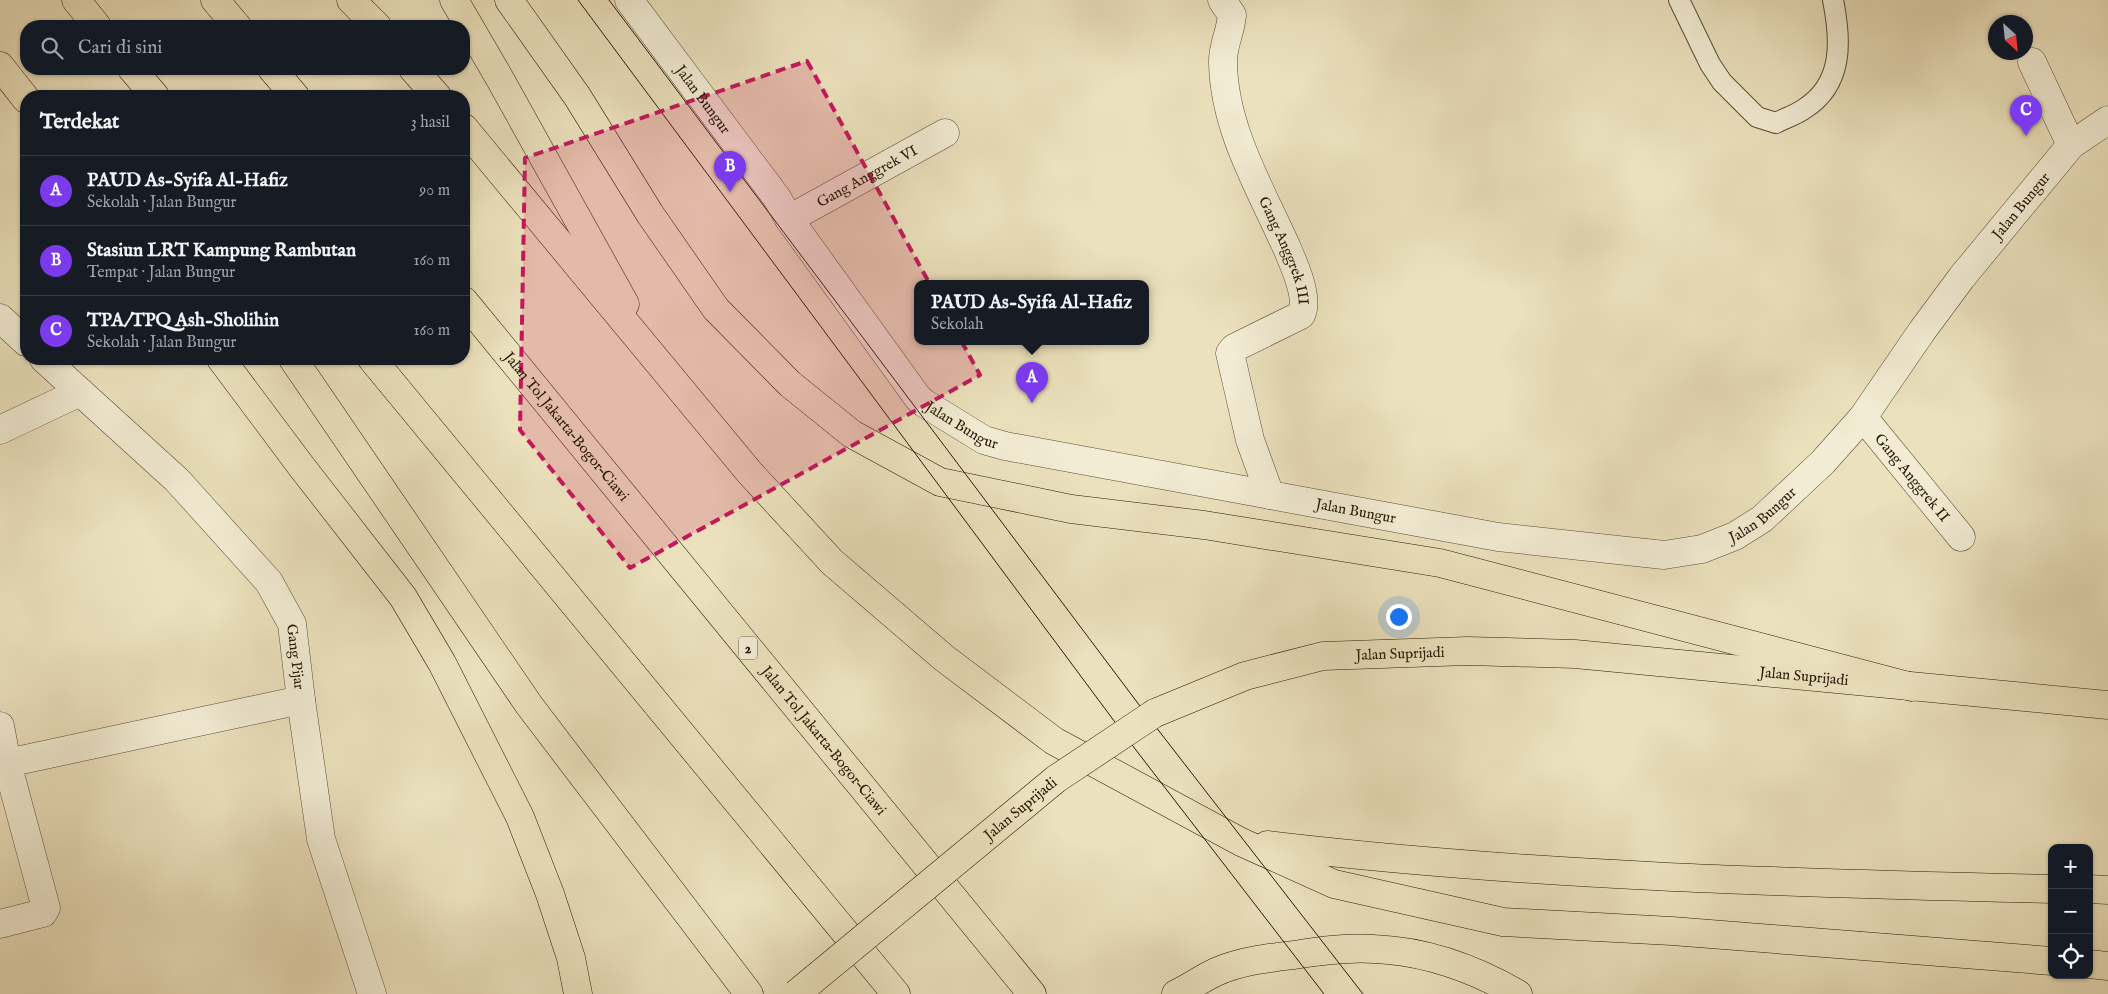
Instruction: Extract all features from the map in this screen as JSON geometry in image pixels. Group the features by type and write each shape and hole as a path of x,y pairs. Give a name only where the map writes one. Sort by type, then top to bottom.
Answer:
{"main road":[{"path":"215,0 232,20"},
{"path":"351,0 371,20"},
{"path":"433,0 450,20"},
{"path":"454,0 466,20"},
{"path":"509,0 577,96 650,214 716,309 790,384 852,434 940,482 1071,509 1204,525 1440,563 1912,687"},
{"path":"470,27 658,362"},
{"path":"470,43 500,78"},
{"path":"0,66 20,91"},
{"path":"123,75 131,90"},
{"path":"137,75 150,90"},
{"path":"277,75 290,90"},
{"path":"418,75 432,90"},
{"path":"470,135 750,473 832,562 944,658 1054,741 1241,842 1334,884 1503,922 1672,931 2048,961"},
{"name":"Jalan Tol Jakarta–Bogor–Ciawi","path":"470,308 1032,994"},
{"path":"225,365 403,597 442,663 520,817 550,894 571,958 578,994"},
{"path":"297,365 529,705 749,994"},
{"path":"377,365 896,994"},
{"name":"Jalan Suprijadi","path":"796,994 1056,779 1155,713 1245,676 1322,656 1468,651 1575,654 2108,705"},
{"path":"1241,842 1363,856 1684,878 1821,884 2048,889"},
{"path":"2093,889 2108,890"},
{"path":"1176,994 1217,972 1261,959 1373,948 1400,951 1436,959 1467,969 1518,994"},
{"path":"2093,964 2108,966"}],"street":[{"name":"Jalan Bungur","path":"629,0 777,198 789,220 918,398 977,436 1005,446 1498,537 1664,555 1702,549 1735,536 1762,519 1823,462 1863,417 1962,277 2071,145 2108,120"},
{"name":"Gang Anggrek III","path":"1222,0 1232,15 1222,61 1225,94 1243,152 1293,262 1304,304 1301,315 1234,348 1230,353 1250,440 1270,495"},
{"path":"2032,62 2071,145"},
{"name":"Gang Anggrek VI","path":"789,220 945,133"},
{"path":"0,318 20,336"},
{"name":"Gang Pijar","path":"51,365 177,480 269,582 292,624 321,838 372,994"},
{"path":"0,430 80,392"},
{"name":"Gang Anggrek II","path":"1863,417 1961,537"},
{"path":"7,764 301,700"},
{"path":"0,726 7,764 46,908 43,913 0,924"}],"lane":[{"path":"1679,0 1710,64 1722,82 1757,117 1776,123 1805,109 1824,92 1836,68 1839,29 1833,0"}],"highlighted area":[{"path":"807,61 980,375 630,568 520,430 525,158"}],"tram line":[{"path":"578,0 1129,741 1324,994"},
{"path":"609,0 1152,722 1363,994"}],"place":[{"name":"TPA/TPQ Ash-Sholihin","path":"2026,136"},
{"name":"Stasiun LRT Kampung Rambutan","path":"730,192"},
{"name":"PAUD As-Syifa Al-Hafiz","path":"1032,403"}]}
